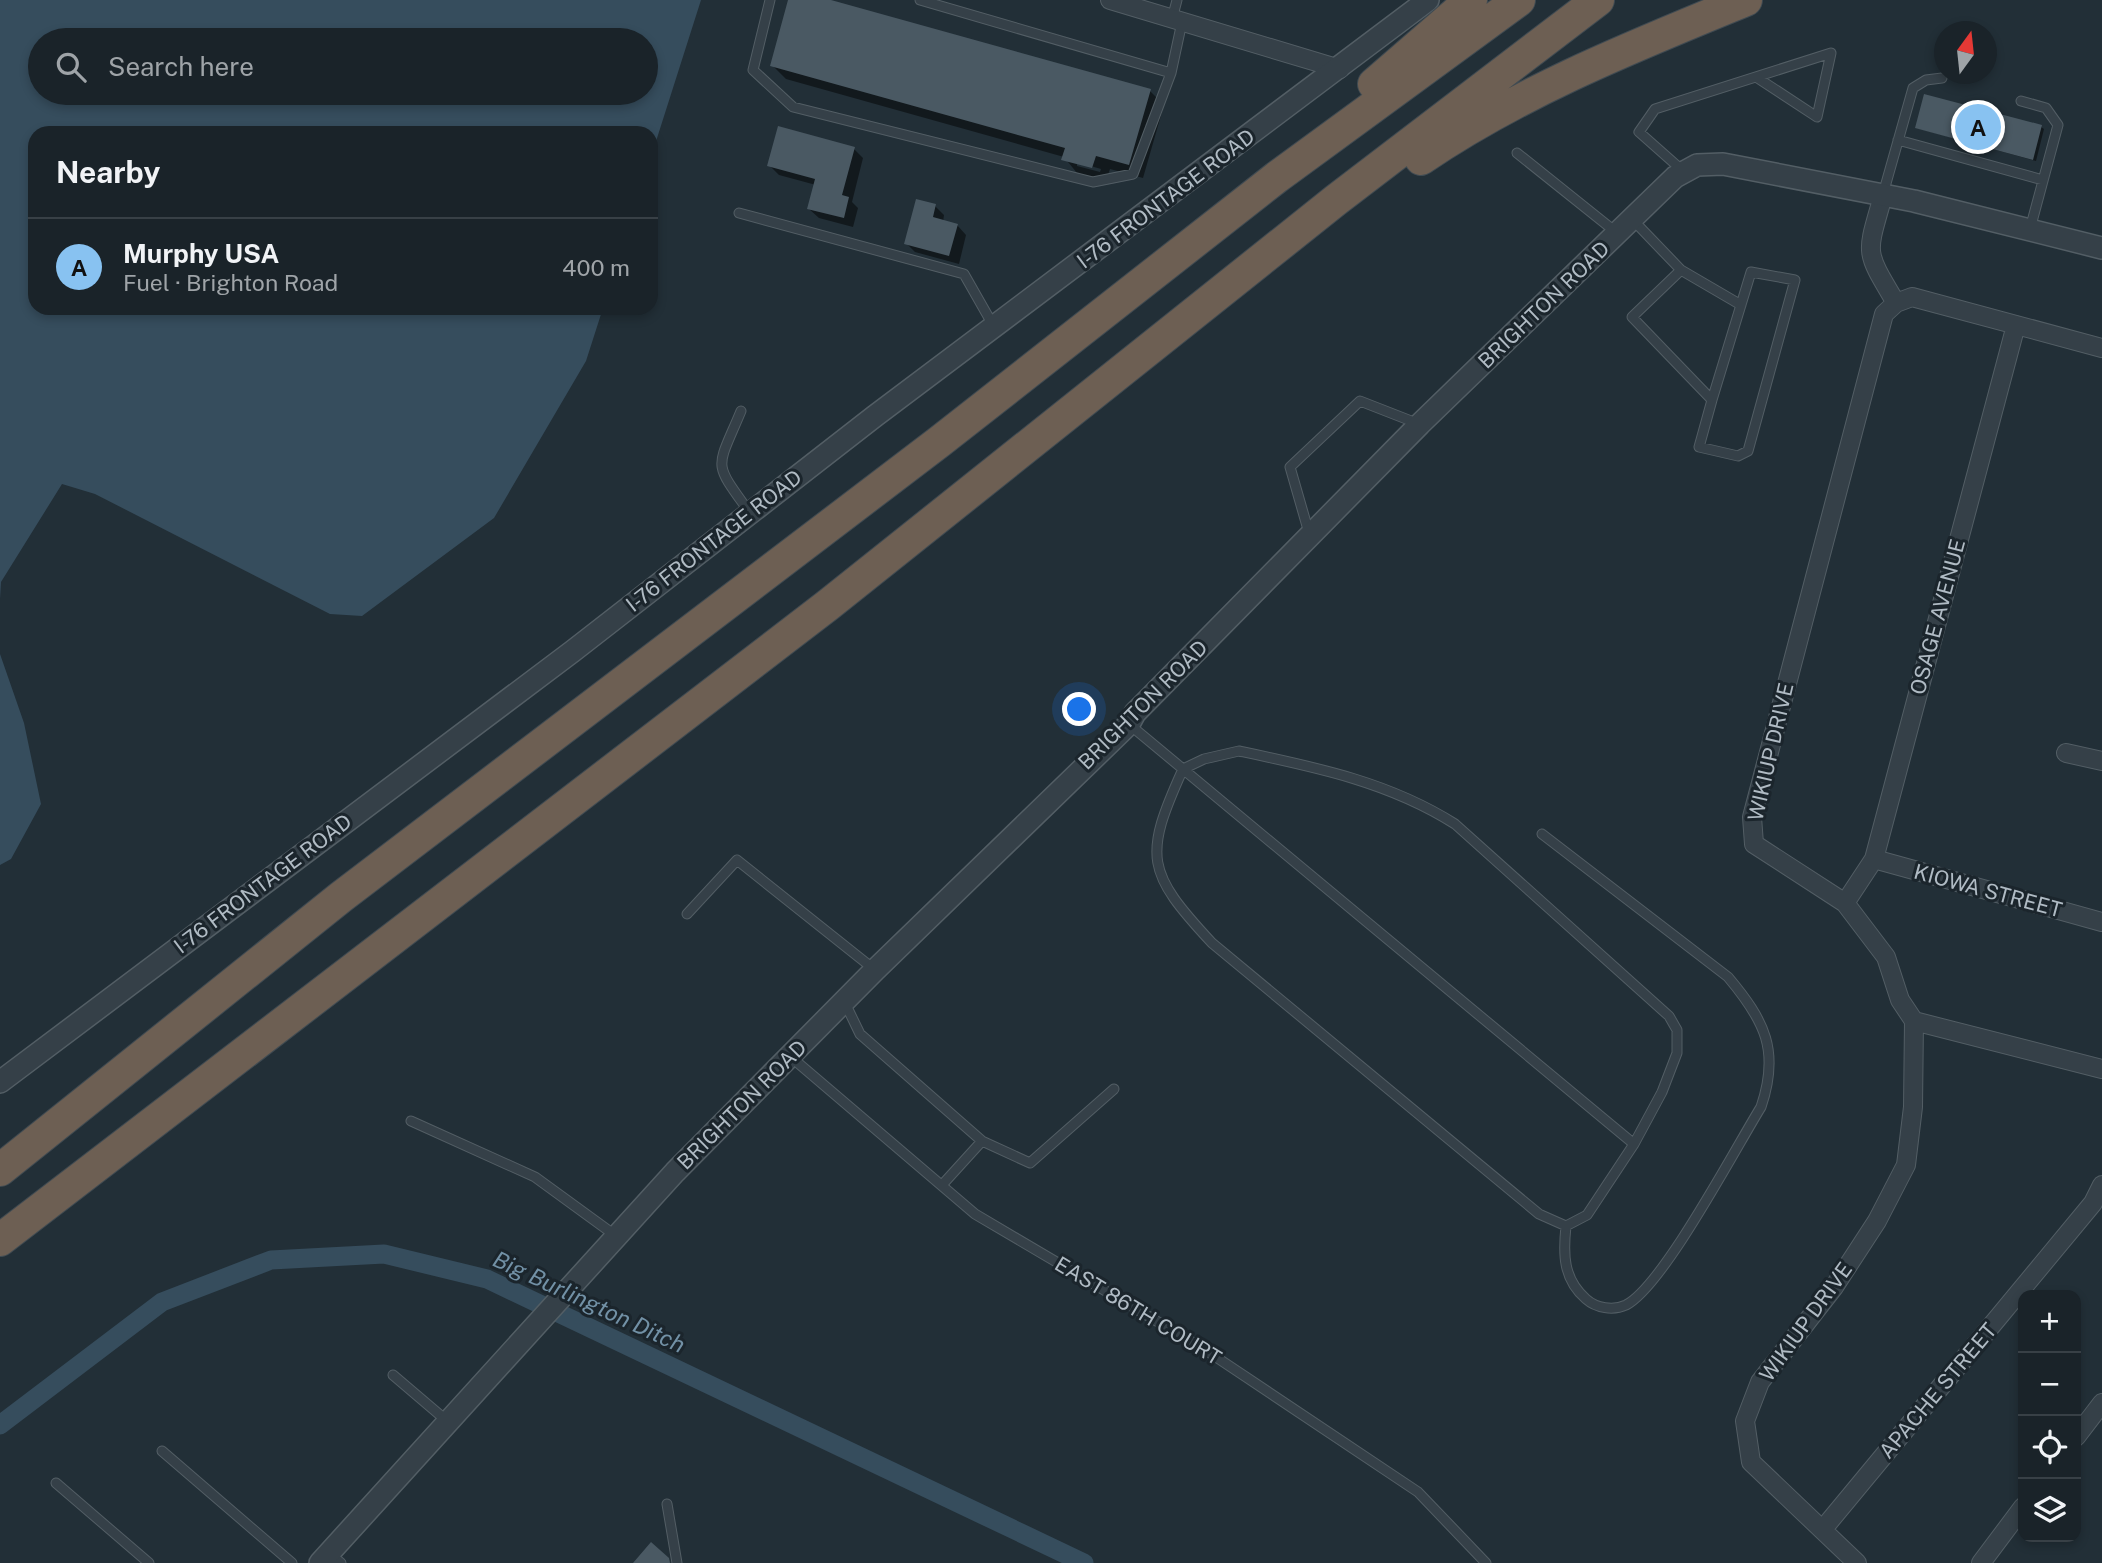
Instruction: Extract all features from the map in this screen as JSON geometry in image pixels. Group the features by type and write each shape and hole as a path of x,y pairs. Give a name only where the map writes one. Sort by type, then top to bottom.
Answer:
{"highway":[{"path":"1277,177 1329,119 1471,0"},
{"path":"0,1170 341,897 939,442 1277,177 1519,0"},
{"path":"0,1240 818,613 1247,272 1598,0"},
{"path":"1247,272 1304,247 1387,183 1487,117 1594,64 1746,0"}],"street":[{"path":"1110,0 1340,69"},
{"name":"I-76 FRONTAGE ROAD","path":"0,1082 562,660 994,327 1340,69 1428,0"},
{"path":"1683,171 1705,163 1723,164 1883,196 2102,248"},
{"name":"BRIGHTON ROAD","path":"330,1559 529,1329 675,1172 875,970 1129,724 1135,713 1420,424 1683,171"},
{"path":"1883,196 1869,247 1870,259 1896,303 1912,297 2102,348"},
{"name":"WIKIUP DRIVE","path":"1857,1563 1751,1462 1745,1421 1760,1382 1834,1287 1877,1221 1906,1165 1913,1107 1914,1021 1900,1000 1886,957 1845,903 1754,844 1752,817 1884,314 1896,303"},
{"name":"OSAGE AVENUE","path":"1845,903 1874,859 2016,325"},
{"path":"2066,753 2102,761"},
{"name":"KIOWA STREET","path":"1874,859 2102,922"},
{"path":"1914,1021 2102,1069"},
{"name":"APACHE STREET","path":"1823,1529 2097,1205 2102,1185"},
{"path":"2081,1430 2102,1403"},
{"path":"1981,1563 2018,1514"}],"lane":[{"path":"770,0 753,70 793,107 1093,182 1133,174 1171,73 1177,0"},
{"path":"920,0 1171,73"},
{"path":"1683,171 1639,132 1655,109 1831,53 1818,117 1756,77"},
{"path":"1883,196 1913,88 1926,80 1934,79"},
{"path":"2021,100 2046,108 2058,125 2030,230"},
{"path":"1898,140 2043,180"},
{"path":"1517,153 1625,226 1681,270 1741,305"},
{"path":"739,214 964,274 994,327"},
{"path":"1681,270 1632,317 1712,400"},
{"path":"1751,272 1795,280 1748,451 1738,457 1699,447 1712,400 1751,272"},
{"path":"1310,538 1290,467 1360,401 1420,424"},
{"path":"741,411 719,463 722,474 750,513"},
{"path":"1129,724 1634,1144"},
{"path":"1239,751 1295,761 1404,795 1455,824 1668,1016 1676,1030 1677,1053 1662,1092 1634,1144 1587,1215 1566,1226 1539,1214 1212,943 1179,908 1163,884 1156,860 1159,820 1183,769 1204,759 1239,751"},
{"path":"1542,834 1728,977 1748,1000 1762,1024 1771,1062 1770,1082 1761,1107 1664,1265 1644,1292 1625,1306 1610,1309 1591,1303 1574,1289 1563,1258 1566,1226"},
{"path":"687,915 737,860 875,970"},
{"path":"844,1002 860,1034 982,1141 1031,1163 1114,1089"},
{"name":"EAST 86TH COURT","path":"790,1056 975,1214 1204,1349 1418,1492 1486,1563"},
{"path":"411,1121 535,1177 616,1236"},
{"path":"942,1185 982,1141"},
{"path":"393,1375 447,1421"},
{"path":"162,1451 292,1563"},
{"path":"56,1483 149,1563"},
{"path":"667,1504 677,1563"}],"water":[{"path":"0,0 701,0 658,135 658,126 28,126 28,315 601,315 586,361 494,518 362,616 330,614 95,494 62,484 1,582 0,599"},
{"path":"0,654 24,723 41,804 11,859 0,865"}],"building":[{"path":"788,0 831,0 1151,89 1129,165 1096,156 1092,168 1061,160 1065,148 770,66"},
{"path":"1924,94 2042,125 2033,160 1915,128"},
{"path":"778,126 855,147 842,195 849,197 844,218 807,209 815,179 767,166"},
{"path":"916,199 936,204 933,217 958,224 949,256 904,244"},
{"path":"651,1542 669,1558 670,1563 633,1563"}],"waterway":[{"name":"Big Burlington Ditch","path":"0,1425 162,1302 271,1260 384,1254 487,1279 1084,1563"}],"place":[{"name":"Murphy USA","path":"1978,127"}]}
